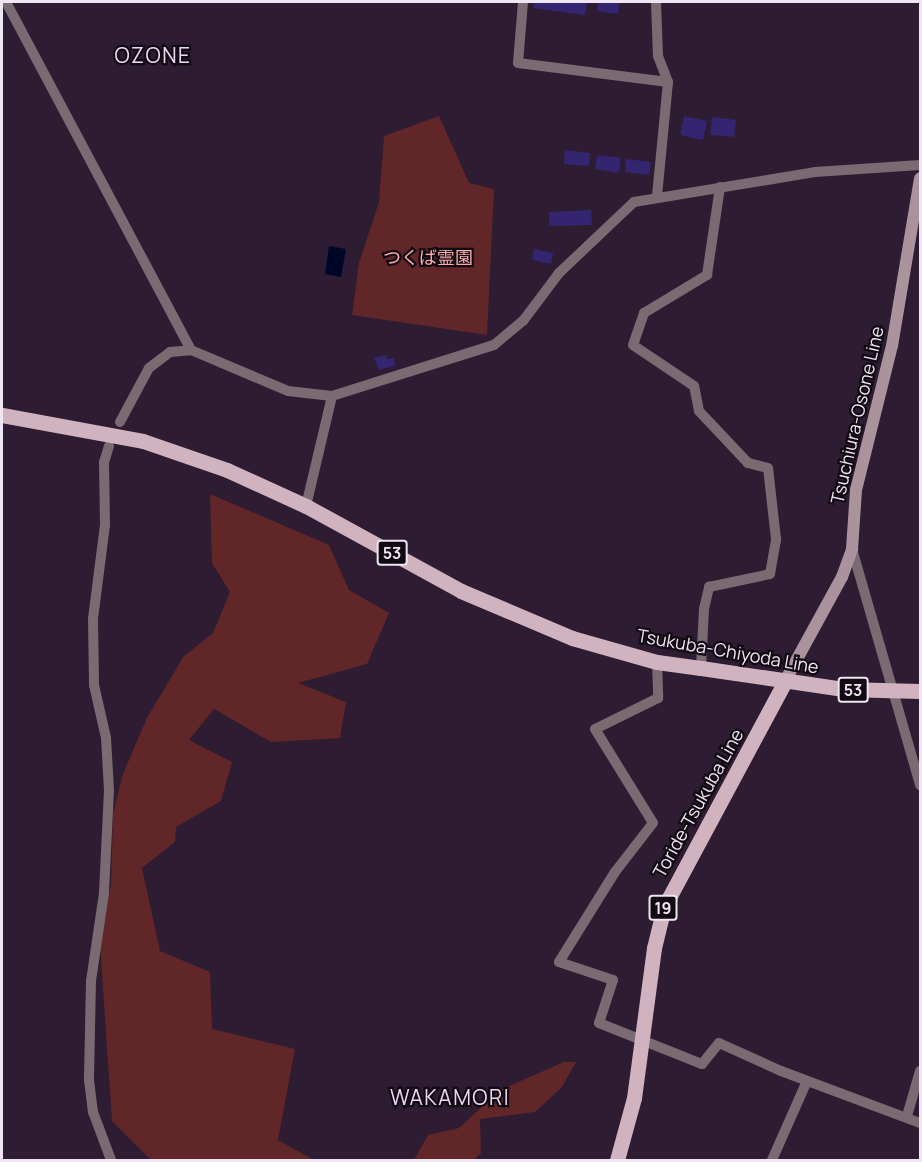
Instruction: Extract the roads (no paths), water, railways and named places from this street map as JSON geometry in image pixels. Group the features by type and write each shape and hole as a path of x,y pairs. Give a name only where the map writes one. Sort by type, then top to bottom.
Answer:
{"main road":[{"name":"Tsuchiura-Osone Line","path":"785,681 842,577 852,549 856,490 892,346 921,178"},
{"name":"Tsukuba-Chiyoda Line","path":"2,415 142,441 226,470 306,506 461,591 529,622 657,662 785,681 891,692 921,691"},
{"name":"Toride-Tsukuba Line","path":"617,1161 634,1098 654,948 664,907 785,681"}],"street":[{"path":"6,2 191,350"},
{"path":"523,2 518,63 668,82"},
{"path":"656,2 658,56 668,82 657,196"},
{"path":"120,422 149,369 170,352 191,350 288,391 332,396 494,345 523,321 559,273 609,223 634,202 657,196 815,172 921,165"},
{"path":"701,669 704,609 709,587 770,574 776,539 768,468 748,463 699,411 694,386 633,345 644,313 707,275 720,187"},
{"path":"306,506 332,396"},
{"path":"109,446 104,462 105,525 93,619 93,684 106,738 109,790 104,893 91,981 89,1080 93,1112 111,1161"},
{"path":"852,549 891,692 921,785"},
{"path":"657,662 658,698 595,729 653,823 615,872 559,962 613,980 599,1023 642,1038 702,1065 719,1042 807,1081 908,1116 921,1123"},
{"path":"908,1116 921,1071"},
{"path":"772,1161 807,1081"}],"water":[{"path":"329,246 346,249 341,277 325,274"}],"district":[{"name":"OZONE","path":"153,55"},
{"name":"WAKAMORI","path":"450,1097"}],"park label":[{"name":"つくば霊園","path":"428,257"}]}
